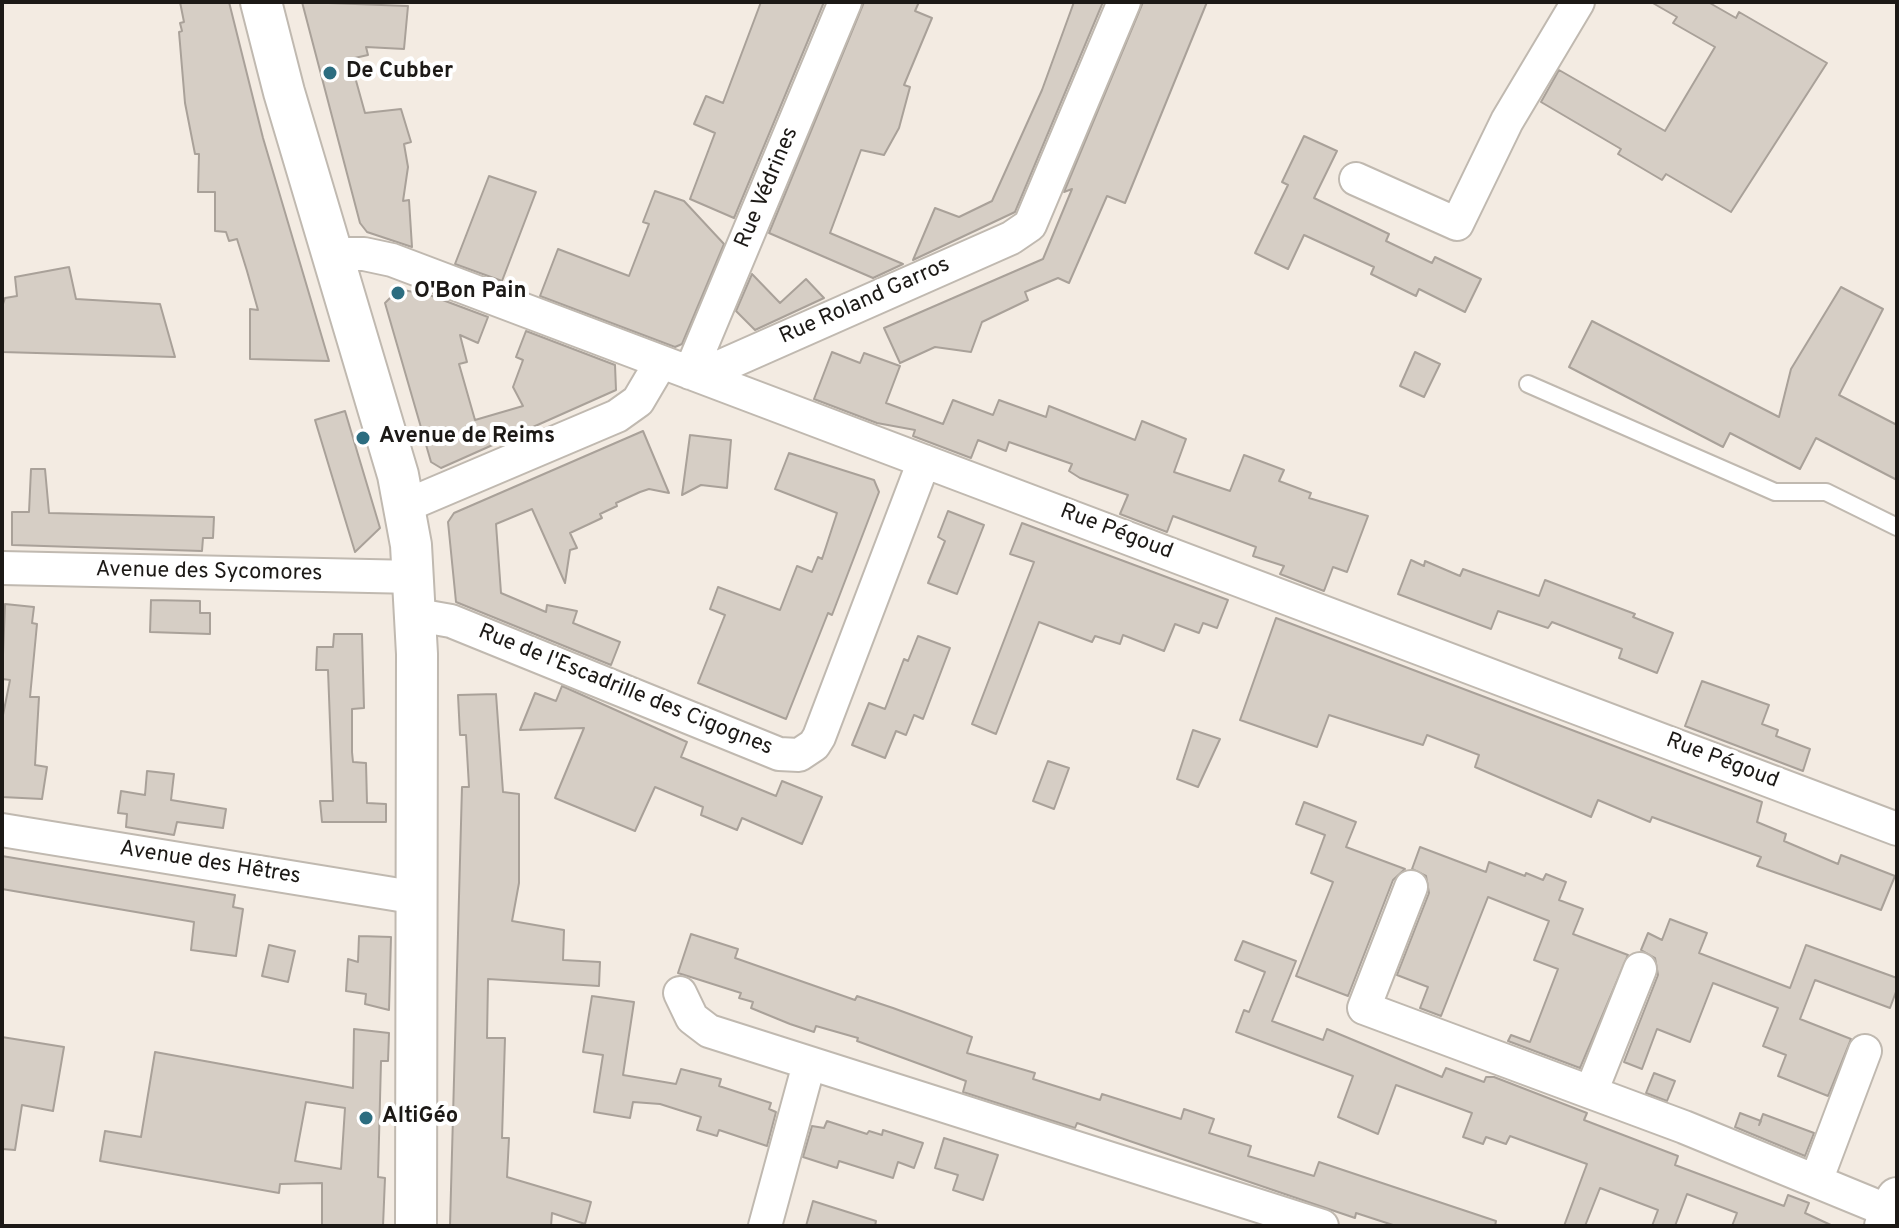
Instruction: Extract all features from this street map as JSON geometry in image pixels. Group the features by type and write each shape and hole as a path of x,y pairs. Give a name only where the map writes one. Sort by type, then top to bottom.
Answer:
{"street":[{"path":"261,2 405,506 416,596 416,1226"},
{"name":"Rue Védrines","path":"683,370 845,2"},
{"name":"Rue Roland Garros","path":"683,370 1011,238 1030,225 1124,2"},
{"path":"1356,179 1457,224 1507,121 1578,2"},
{"name":"Rue Pégoud","path":"331,254 364,254 392,260 1897,829"},
{"path":"405,506 617,416 683,370"},
{"name":"Rue de l'Escadrille des Cigognes","path":"416,596 451,621 779,754 799,755 814,745 819,737 924,461"},
{"name":"Avenue des Sycomores","path":"2,568 416,596"},
{"name":"Avenue des Hêtres","path":"2,830 418,898"},
{"path":"1411,887 1364,1008 1591,1092 1891,1212"},
{"path":"1591,1092 1640,969"},
{"path":"680,993 699,1025 809,1064 1322,1226"},
{"path":"1816,1181 1865,1051"},
{"path":"765,1226 809,1064"}],"lane":[{"path":"1528,384 1775,492 1826,492 1897,527"}],"building":[{"path":"180,2 229,2 263,138 329,361 250,359 250,309 258,310 247,271 237,239 229,241 226,232 215,231 215,192 198,192 199,154 195,154 185,103 179,32 182,31 180,23 184,22"},
{"path":"302,2 408,6 404,49 366,47 368,55 350,59 365,113 401,109 411,142 404,144 408,167 403,201 409,200 412,247 367,232 360,223"},
{"path":"761,2 824,2 734,218 690,199 715,133 694,124 706,96 723,103"},
{"path":"864,2 919,2 915,11 932,18 904,85 910,87 899,128 884,155 861,150 830,233 903,264 873,278 769,233"},
{"path":"1074,2 1103,2 1015,212 913,260 935,208 959,217 992,201 1042,90"},
{"path":"1143,2 1207,2 1125,203 1107,196 1069,283 1058,278 1025,292 1028,300 982,322 971,352 935,347 900,363 884,328 1043,259 1072,189 1064,192"},
{"path":"1651,2 1708,2 1736,18 1739,12 1827,63 1731,212 1666,174 1662,180 1618,154 1621,149 1541,102 1559,70 1665,131 1715,47 1673,23 1677,17"},
{"path":"1304,136 1337,151 1314,198 1389,234 1386,241 1432,263 1435,257 1481,279 1465,312 1419,289 1416,296 1371,274 1374,267 1304,235 1288,269 1255,253 1288,185 1282,182"},
{"path":"489,176 536,192 502,281 455,264"},
{"path":"655,191 684,201 724,244 682,344 675,347 540,296 558,249 629,276 649,224 643,222"},
{"path":"69,267 76,299 160,304 175,357 2,352 2,307 5,298 17,296 15,277"},
{"path":"752,274 780,303 806,279 824,298 755,330 736,311"},
{"path":"1841,287 1883,309 1839,395 1897,425 1897,480 1816,438 1800,469 1730,433 1723,447 1569,367 1592,321 1779,417 1791,369"},
{"path":"399,289 432,296 488,317 478,343 460,335 467,362 459,364 475,420 523,406 513,387 523,360 516,357 526,331 615,365 616,390 441,468 431,462 385,303"},
{"path":"832,352 860,363 864,353 900,366 886,403 943,424 953,400 993,415 999,400 1046,417 1049,406 1135,440 1142,421 1186,439 1174,472 1230,491 1244,455 1284,470 1279,481 1311,493 1309,498 1368,516 1347,572 1333,567 1324,591 1280,574 1284,566 1253,556 1256,547 1173,516 1167,532 1120,514 1128,495 1080,478 1069,471 1072,464 1009,442 1006,451 978,440 971,458 913,436 915,430 877,423 814,399"},
{"path":"1415,352 1440,364 1424,397 1400,386"},
{"path":"345,411 380,528 355,552 315,420"},
{"path":"643,431 669,493 649,489 640,492 616,503 617,506 600,514 602,518 570,533 577,548 570,550 565,583 532,509 496,524 501,593 546,612 547,605 577,611 573,623 620,642 611,665 456,602 448,522 454,513"},
{"path":"690,435 731,440 727,488 701,485 682,495"},
{"path":"789,453 874,480 879,492 832,615 828,613 786,719 698,683 725,615 710,609 718,587 780,610 797,566 812,572 818,557 822,559 837,513 775,489"},
{"path":"31,469 45,469 49,513 214,517 213,538 203,538 202,551 12,545 12,512 29,512"},
{"path":"948,511 984,525 957,594 928,583 945,541 938,537"},
{"path":"1022,523 1228,600 1217,628 1203,623 1199,633 1175,624 1164,651 1123,635 1120,644 1095,636 1092,642 1039,622 996,734 972,724 1034,562 1010,554"},
{"path":"1411,560 1424,566 1425,561 1460,576 1463,569 1539,596 1545,580 1635,614 1633,617 1673,633 1657,673 1619,658 1622,649 1552,622 1548,628 1498,611 1491,629 1398,594"},
{"path":"151,600 200,601 200,613 210,613 210,634 150,632"},
{"path":"5,604 34,607 32,623 37,624 30,697 39,697 35,765 47,767 42,799 2,797 2,720 10,680 2,679"},
{"path":"1276,618 1762,802 1757,822 1786,834 1784,841 1838,864 1841,855 1895,876 1881,910 1757,866 1761,857 1652,817 1650,822 1598,800 1591,817 1475,767 1479,755 1427,735 1423,745 1329,715 1317,747 1240,720"},
{"path":"334,634 362,634 364,708 352,709 353,762 366,763 367,803 386,804 386,822 322,822 320,801 333,801 328,670 316,670 317,647 333,647"},
{"path":"918,636 950,648 923,719 914,715 906,735 896,731 885,758 852,745 869,703 885,709 904,659 908,661"},
{"path":"1702,681 1769,705 1762,724 1778,730 1776,736 1810,749 1803,771 1685,726"},
{"path":"562,686 687,742 681,757 776,796 782,781 822,797 802,844 742,818 737,830 701,815 703,807 655,787 635,831 555,798 584,728 520,730 535,693 556,701"},
{"path":"496,694 503,792 519,794 519,883 512,921 564,930 563,960 600,962 599,986 488,979 487,1038 505,1038 502,1138 509,1138 507,1177 591,1202 585,1224 552,1213 551,1226 450,1226 462,787 469,787 466,735 460,735 458,695"},
{"path":"1193,730 1220,739 1198,787 1177,779"},
{"path":"1048,761 1069,768 1054,809 1033,801"},
{"path":"147,771 174,774 171,800 226,809 223,828 177,822 174,835 126,827 127,814 118,813 121,791 145,795"},
{"path":"1304,802 1356,822 1346,847 1405,869 1393,880 1348,996 1296,976 1333,882 1311,873 1325,835 1296,824"},
{"path":"1420,847 1486,872 1489,862 1525,876 1526,873 1543,880 1546,874 1566,882 1559,900 1583,909 1573,934 1628,955 1580,1068 1508,1041 1511,1035 1530,1042 1558,969 1534,960 1549,921 1488,897 1441,1016 1420,1008 1428,987 1397,975 1429,893 1426,876 1412,869"},
{"path":"2,856 235,895 233,907 243,909 236,956 191,950 194,922 2,889"},
{"path":"1670,919 1707,933 1699,953 1790,988 1806,945 1897,978 1897,989 1890,1008 1815,980 1800,1019 1851,1039 1828,1096 1778,1076 1786,1055 1763,1046 1778,1008 1713,983 1690,1042 1657,1029 1642,1069 1624,1062 1658,975 1655,958 1641,950 1648,933 1662,940"},
{"path":"691,934 738,949 735,958 855,1000 857,996 893,1008 972,1037 967,1053 1035,1073 1033,1079 1100,1100 1102,1094 1181,1119 1184,1109 1214,1119 1209,1133 1251,1146 1248,1156 1314,1176 1319,1162 1496,1221 1495,1226 1396,1226 1356,1213 1355,1218 1077,1123 1075,1128 963,1092 966,1081 857,1041 858,1038 816,1026 814,1032 790,1024 751,1008 753,1002 739,998 741,993 678,973"},
{"path":"359,936 391,937 389,1010 365,1004 366,994 346,991 348,959 358,962"},
{"path":"1243,941 1296,961 1272,1021 1323,1040 1327,1029 1442,1077 1446,1068 1484,1082 1486,1077 1494,1077 1587,1113 1584,1120 1678,1156 1675,1165 1784,1206 1788,1195 1809,1203 1805,1213 1833,1226 1732,1226 1737,1213 1687,1194 1675,1226 1652,1226 1658,1210 1600,1188 1585,1226 1564,1226 1587,1164 1510,1136 1506,1144 1486,1137 1483,1144 1463,1137 1472,1113 1396,1085 1378,1134 1338,1117 1353,1076 1236,1032 1244,1010 1249,1012 1265,972 1235,960"},
{"path":"269,945 295,951 288,982 262,976"},
{"path":"592,996 634,1002 623,1075 676,1084 681,1069 721,1079 719,1086 771,1103 769,1109 776,1112 767,1146 719,1130 717,1136 697,1130 701,1117 660,1104 633,1102 630,1118 594,1112 603,1055 583,1052"},
{"path":"354,1029 389,1033 388,1061 381,1061 378,1177 385,1178 383,1226 322,1225 322,1183 280,1184 279,1193 100,1161 105,1131 141,1137 155,1052 353,1088","holes":["306,1102 345,1108 341,1169 295,1161"]},
{"path":"2,1037 64,1047 53,1111 22,1105 15,1150 2,1149"},
{"path":"1654,1073 1675,1081 1667,1101 1646,1093"},
{"path":"1740,1113 1761,1121 1763,1114 1814,1133 1805,1156 1735,1127"},
{"path":"827,1121 867,1134 869,1131 882,1135 883,1130 923,1143 914,1168 898,1162 893,1178 839,1161 837,1168 803,1157 812,1126 824,1128"},
{"path":"944,1138 998,1155 983,1200 953,1190 958,1175 935,1168"},
{"path":"813,1201 876,1221 875,1226 806,1226"}],"place":[{"name":"De Cubber","path":"330,73"},
{"name":"O'Bon Pain","path":"398,293"},
{"name":"Avenue de Reims","path":"363,438"},
{"name":"AltiGéo","path":"366,1118"}]}
